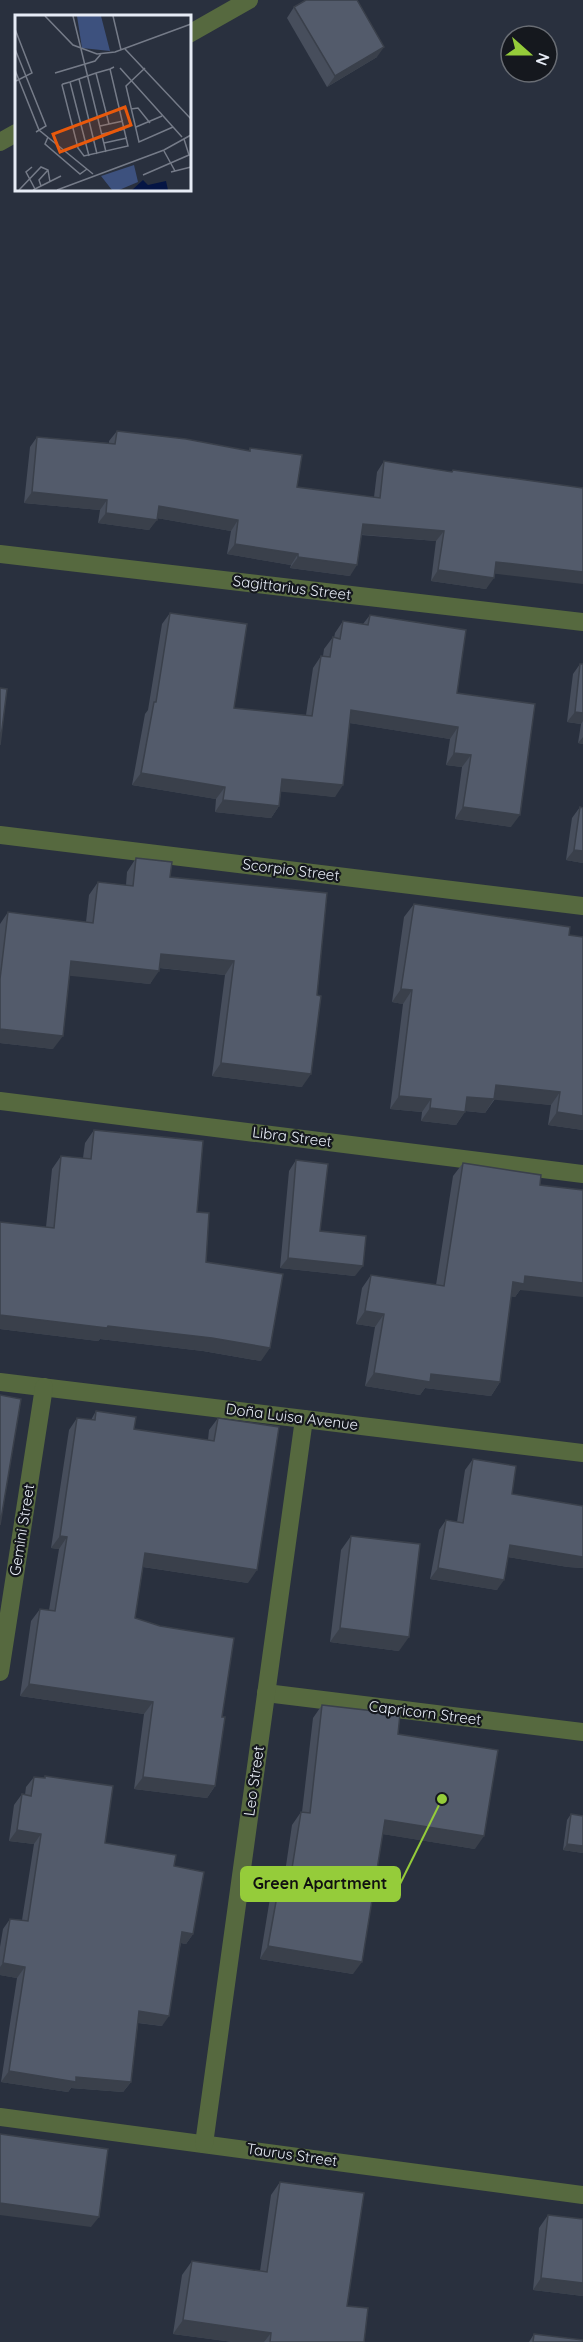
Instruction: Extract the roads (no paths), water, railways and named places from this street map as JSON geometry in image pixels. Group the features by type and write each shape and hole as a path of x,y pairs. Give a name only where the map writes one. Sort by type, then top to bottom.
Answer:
{"street":[{"path":"190,33 249,0"},
{"path":"0,142 15,134"},
{"name":"Sagittarius Street","path":"0,554 583,622"},
{"name":"Scorpio Street","path":"0,835 583,906"},
{"name":"Libra Street","path":"0,1101 583,1174"},
{"name":"Doña Luisa Avenue","path":"0,1382 583,1453"},
{"name":"Gemini Street","path":"0,1672 44,1387"},
{"name":"Leo Street","path":"204,2144 304,1419"},
{"name":"Capricorn Street","path":"266,1694 583,1732"},
{"name":"Taurus Street","path":"0,2117 583,2195"}],"place":[{"name":"Green Apartment","path":"442,1799"}]}
